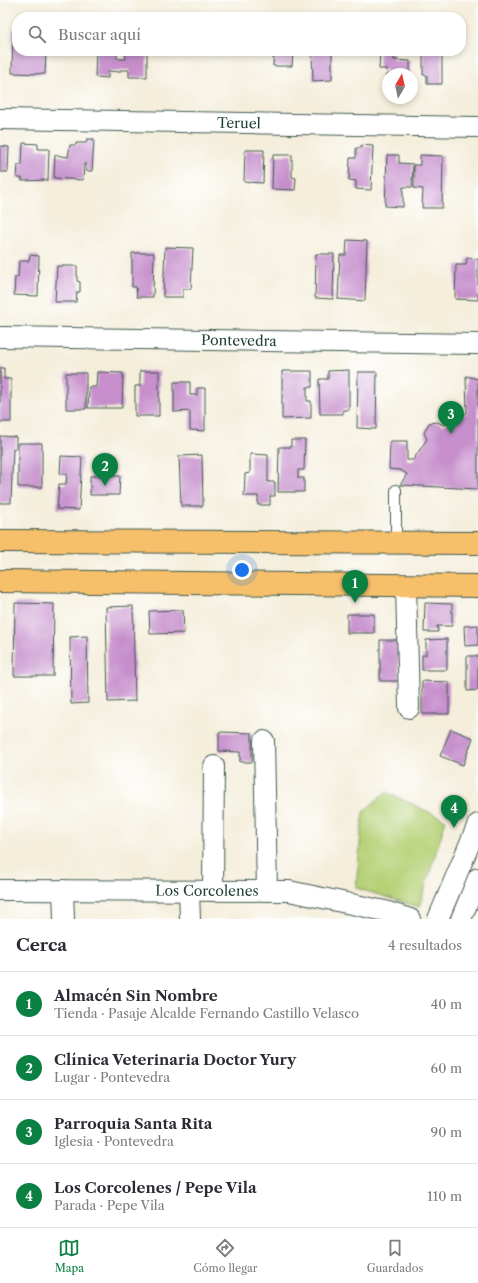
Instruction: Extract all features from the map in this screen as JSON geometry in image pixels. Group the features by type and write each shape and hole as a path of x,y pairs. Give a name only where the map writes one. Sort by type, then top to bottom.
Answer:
{"main road":[{"path":"0,541 478,543"},
{"path":"0,582 478,586"}],"street":[{"name":"Teruel","path":"0,119 478,127"},
{"name":"Pontevedra","path":"0,337 478,344"},
{"path":"406,585 409,708"},
{"path":"264,741 267,891"},
{"path":"213,891 214,766"},
{"path":"438,919 478,824"},
{"path":"458,871 478,879 461,919"},
{"name":"Los Corcolenes","path":"0,890 289,891 385,911 410,919"},
{"path":"63,890 64,919"},
{"path":"189,891 190,919"}],"lane":[{"path":"396,490 396,542"}],"green space":[{"path":"386,792 446,820 419,907 356,888 363,812"}],"building":[{"path":"12,56 46,56 45,74 12,73"},
{"path":"96,56 117,56 117,58 120,59 126,59 126,56 147,56 147,77 129,77 129,70 120,70 120,72 108,71 108,78 95,77"},
{"path":"274,56 293,56 292,66 273,66"},
{"path":"312,56 332,56 332,80 313,81"},
{"path":"380,56 394,56 394,60 410,61 410,68 379,69"},
{"path":"423,56 442,56 442,84 427,84 427,75 423,75"},
{"path":"87,139 94,139 92,171 86,171 86,164 84,164 83,180 54,178 55,155 68,157 70,145 76,145 76,143 86,143"},
{"path":"23,143 38,144 38,149 49,149 48,180 22,181 22,178 17,178 18,165 22,165"},
{"path":"361,145 373,146 371,190 356,189 356,181 349,180 350,158 356,158 356,148 361,148"},
{"path":"0,146 9,147 8,172 0,172"},
{"path":"245,150 264,150 263,183 244,182"},
{"path":"273,155 292,155 292,177 296,178 295,190 272,189"},
{"path":"387,155 399,155 399,163 413,164 412,187 403,187 403,207 385,206"},
{"path":"420,155 443,156 442,208 422,208 423,189 414,188 414,165 420,165"},
{"path":"347,240 367,241 365,301 338,299 340,255 346,255"},
{"path":"165,247 193,248 191,289 183,289 183,297 163,297"},
{"path":"132,253 154,253 153,297 137,297 136,287 132,287"},
{"path":"316,254 334,254 333,299 315,298"},
{"path":"30,255 39,256 38,296 14,295 15,277 18,277 19,261 29,261"},
{"path":"467,258 478,259 478,300 455,299 456,265 466,265"},
{"path":"57,266 77,266 77,281 80,282 80,292 77,292 76,302 55,302"},
{"path":"0,368 4,368 4,379 11,379 11,422 0,422"},
{"path":"349,370 349,410 343,410 343,414 320,414 319,379 328,379 328,371"},
{"path":"140,371 159,371 159,416 135,416 135,386 140,386"},
{"path":"282,371 312,371 312,387 307,387 307,401 311,401 311,418 282,419"},
{"path":"97,372 123,373 122,408 88,408 89,387 96,387"},
{"path":"358,372 377,372 376,429 357,428"},
{"path":"66,373 86,373 86,409 66,409"},
{"path":"466,376 478,379 478,489 400,485 407,474 400,470 389,469 390,441 407,441 407,460 413,460 427,439 424,433 429,423 437,422 444,425 467,413"},
{"path":"174,382 190,382 190,395 197,395 197,388 205,388 205,431 190,430 190,411 174,412"},
{"path":"0,436 16,437 16,449 13,449 11,503 0,503"},
{"path":"291,440 305,440 304,470 298,470 298,478 304,478 304,492 278,492 279,447 291,447"},
{"path":"18,443 42,443 42,487 18,487"},
{"path":"250,454 268,455 268,482 275,482 275,496 270,496 270,505 258,505 258,496 244,496 245,474 250,473"},
{"path":"202,455 203,506 181,506 179,456"},
{"path":"61,456 82,457 79,510 57,509 59,484 66,484 67,474 60,474"},
{"path":"90,476 120,476 119,495 90,495"},
{"path":"15,603 54,604 53,676 14,676"},
{"path":"425,603 452,604 452,626 437,626 438,632 424,632"},
{"path":"133,606 135,701 108,702 106,607"},
{"path":"183,610 184,633 150,634 149,611"},
{"path":"347,614 374,614 374,633 347,633"},
{"path":"478,625 478,645 465,646 464,626"},
{"path":"87,636 88,703 71,704 70,637"},
{"path":"447,639 447,670 422,670 422,655 426,655 426,640"},
{"path":"380,640 399,640 399,681 380,681"},
{"path":"467,656 478,656 478,690 467,691"},
{"path":"422,681 449,682 449,714 422,714"},
{"path":"451,729 473,738 463,765 440,756"},
{"path":"219,732 252,733 252,762 240,762 240,752 219,751"}],"place":[{"name":"Parroquia Santa Rita","path":"451,434"},
{"name":"Clínica Veterinaria Doctor Yury","path":"105,486"},
{"name":"Almacén Sin Nombre","path":"355,603"},
{"name":"Los Corcolenes / Pepe Vila","path":"454,828"}]}
